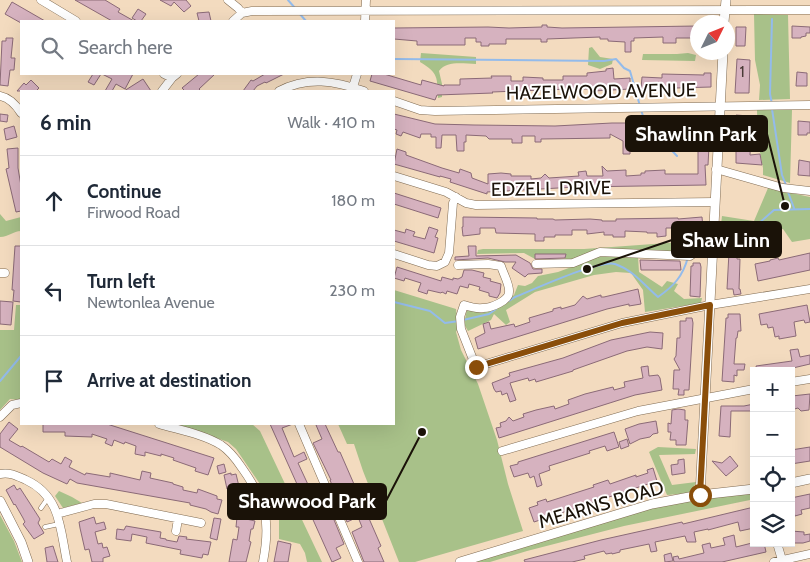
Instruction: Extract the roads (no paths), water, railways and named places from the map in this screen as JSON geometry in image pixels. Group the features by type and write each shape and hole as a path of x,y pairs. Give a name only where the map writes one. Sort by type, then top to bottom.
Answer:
{"street":[{"path":"41,0 74,20"},
{"path":"228,0 242,13"},
{"path":"365,20 366,0"},
{"path":"725,15 726,0"},
{"path":"233,20 242,13 252,11 810,10"},
{"path":"700,495 723,60"},
{"path":"163,90 171,75"},
{"path":"353,87 357,75"},
{"path":"281,90 307,81 325,81 361,90"},
{"path":"0,96 16,104 20,111"},
{"name":"HAZELWOOD AVENUE","path":"395,101 420,110 435,111 810,105"},
{"path":"716,169 783,188 810,191"},
{"name":"EDZELL DRIVE","path":"395,176 446,192 466,203 476,205 715,202"},
{"path":"395,254 428,265 437,266 445,262 449,253 453,203 456,197"},
{"path":"536,264 573,263 600,252 690,256 697,251 713,246"},
{"path":"458,265 488,264 501,266 510,291 508,297 486,308 474,308 464,305 460,317 462,329 476,367 622,323 710,305 810,289"},
{"path":"795,381 810,379"},
{"path":"502,452 638,411 750,390"},
{"path":"0,417 12,405 20,403"},
{"path":"162,425 214,442 228,450 237,461 256,488 266,517 268,532 263,562"},
{"path":"299,425 358,562"},
{"path":"0,474 7,473 29,482 45,492 49,497 57,514 67,562"},
{"path":"795,482 810,479"},
{"name":"MEARNS ROAD","path":"460,562 652,504 700,495 750,489"},
{"path":"0,501 21,542 28,562"},
{"path":"57,514 94,504 106,504 201,523"},
{"path":"176,531 178,519"},
{"path":"777,547 778,561 810,554"}],"lane":[{"path":"41,508 49,497"},
{"path":"45,527 59,524"}],"waterway":[{"path":"288,0 295,8"},
{"path":"299,13 305,20"},
{"path":"772,19 770,94 772,104"},
{"path":"395,59 604,61 616,59 624,68 630,71 640,106"},
{"path":"772,109 782,175 786,185"},
{"path":"641,110 646,125"},
{"path":"650,134 661,139 677,156"},
{"path":"788,192 794,208"},
{"path":"720,228 739,222 758,224 774,210 810,209"},
{"path":"690,253 707,234"},
{"path":"509,301 566,276 607,264 615,264 627,270 658,297 677,280 688,257"},
{"path":"395,302 430,311 445,323 459,321"},
{"path":"463,320 489,314 496,309"},
{"path":"0,381 20,357"}],"place":[{"name":"Shawlinn Park","path":"785,206"},
{"name":"Shaw Linn","path":"587,269"},
{"name":"Shawwood Park","path":"422,432"}]}
